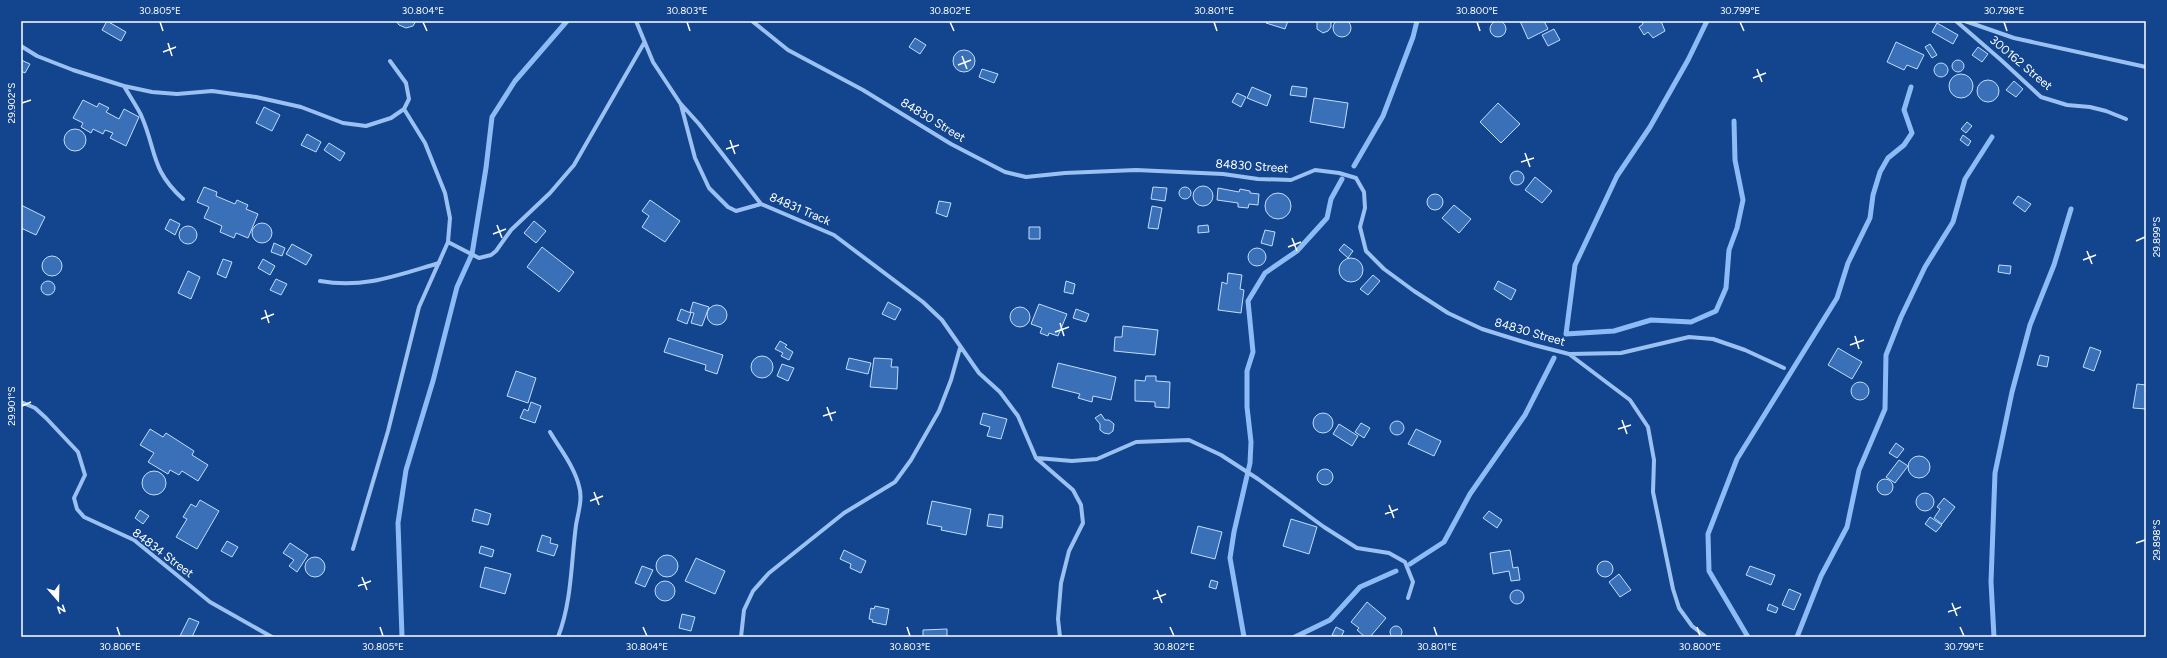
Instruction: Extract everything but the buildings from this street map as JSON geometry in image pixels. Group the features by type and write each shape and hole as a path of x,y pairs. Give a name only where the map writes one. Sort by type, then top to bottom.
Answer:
{"street":[{"name":"84831 Track","path":"636,21 653,62 680,103 699,124 761,204 834,235 923,302 942,320 953,334 960,348 979,373 1000,392 1018,416 1036,458"},
{"name":"84830 Street","path":"752,21 788,50 863,90 951,144 1006,172 1026,177 1065,173 1136,170 1223,174 1258,179 1291,180 1315,170 1339,173 1356,178 1364,192 1365,208 1360,228 1366,251 1384,269 1448,313 1482,329 1534,346 1569,354 1621,353 1690,337 1719,341 1745,350 1784,368"},
{"name":"300162 Street","path":"1956,21 2041,97 2067,105 2090,107 2106,111 2126,119"},
{"path":"1965,21 2014,38 2146,67"},
{"path":"448,242 479,258 491,255 496,251 511,230 550,193 574,165 644,43"},
{"path":"21,46 37,56 73,70 124,86 152,92 176,94 212,91 256,97 301,107 343,122 366,126 391,118 404,109 410,99 406,83 390,61"},
{"path":"124,86 141,114 161,174 169,186 183,199"},
{"path":"680,103 695,158 709,188 728,207 736,211 761,204"},
{"path":"353,549 388,431 419,307 448,242 450,218 445,193 425,143 404,109"},
{"path":"320,281 341,285 361,284 439,263"},
{"path":"741,637 744,610 753,592 769,573 844,513 895,482 907,465 939,410 951,380 960,348"},
{"path":"1569,354 1630,400 1648,427 1654,460 1653,492 1678,608 1692,626 1706,637"},
{"name":"84834 Street","path":"21,402 35,408 78,452 85,475 74,498 77,510 84,517 134,540 210,602 272,637"},
{"path":"550,432 573,469 580,487 580,504 572,581 567,612 558,637"},
{"path":"1036,458 1072,461 1097,459 1136,442 1189,440 1221,455 1258,479 1289,503 1357,548 1389,553 1405,562 1413,582 1408,598"},
{"path":"1036,458 1073,490 1081,505 1083,523 1069,551 1061,583 1058,619 1060,637"}],"waterway":[{"path":"402,637 398,523 406,470 433,381 457,287 472,254 486,168 492,117 515,81 567,21"},
{"path":"1354,166 1383,116 1413,37 1417,21"},
{"path":"1707,21 1688,60 1650,127 1617,176 1575,265 1566,334 1614,331 1651,320 1691,322 1716,311 1726,288 1729,250 1737,228 1743,200 1735,160 1734,121"},
{"path":"1748,637 1709,571 1708,534 1737,459 1837,298 1848,263 1870,218 1873,195 1880,172 1888,158 1904,145 1912,133 1904,110 1911,87"},
{"path":"1797,637 1821,576 1847,527 1859,470 1885,409 1886,355 1901,317 1925,267 1953,222 1965,179 1992,137"},
{"path":"1244,637 1230,558 1234,532 1250,463 1251,442 1247,407 1247,371 1253,352 1248,301 1265,273 1297,251 1327,218 1331,199 1342,179"},
{"path":"1994,637 1991,582 1995,473 2012,392 2030,325 2054,265 2071,209"},
{"path":"1410,564 1444,542 1470,494 1525,415 1554,358"},
{"path":"1295,637 1330,620 1360,587 1396,571"}]}
